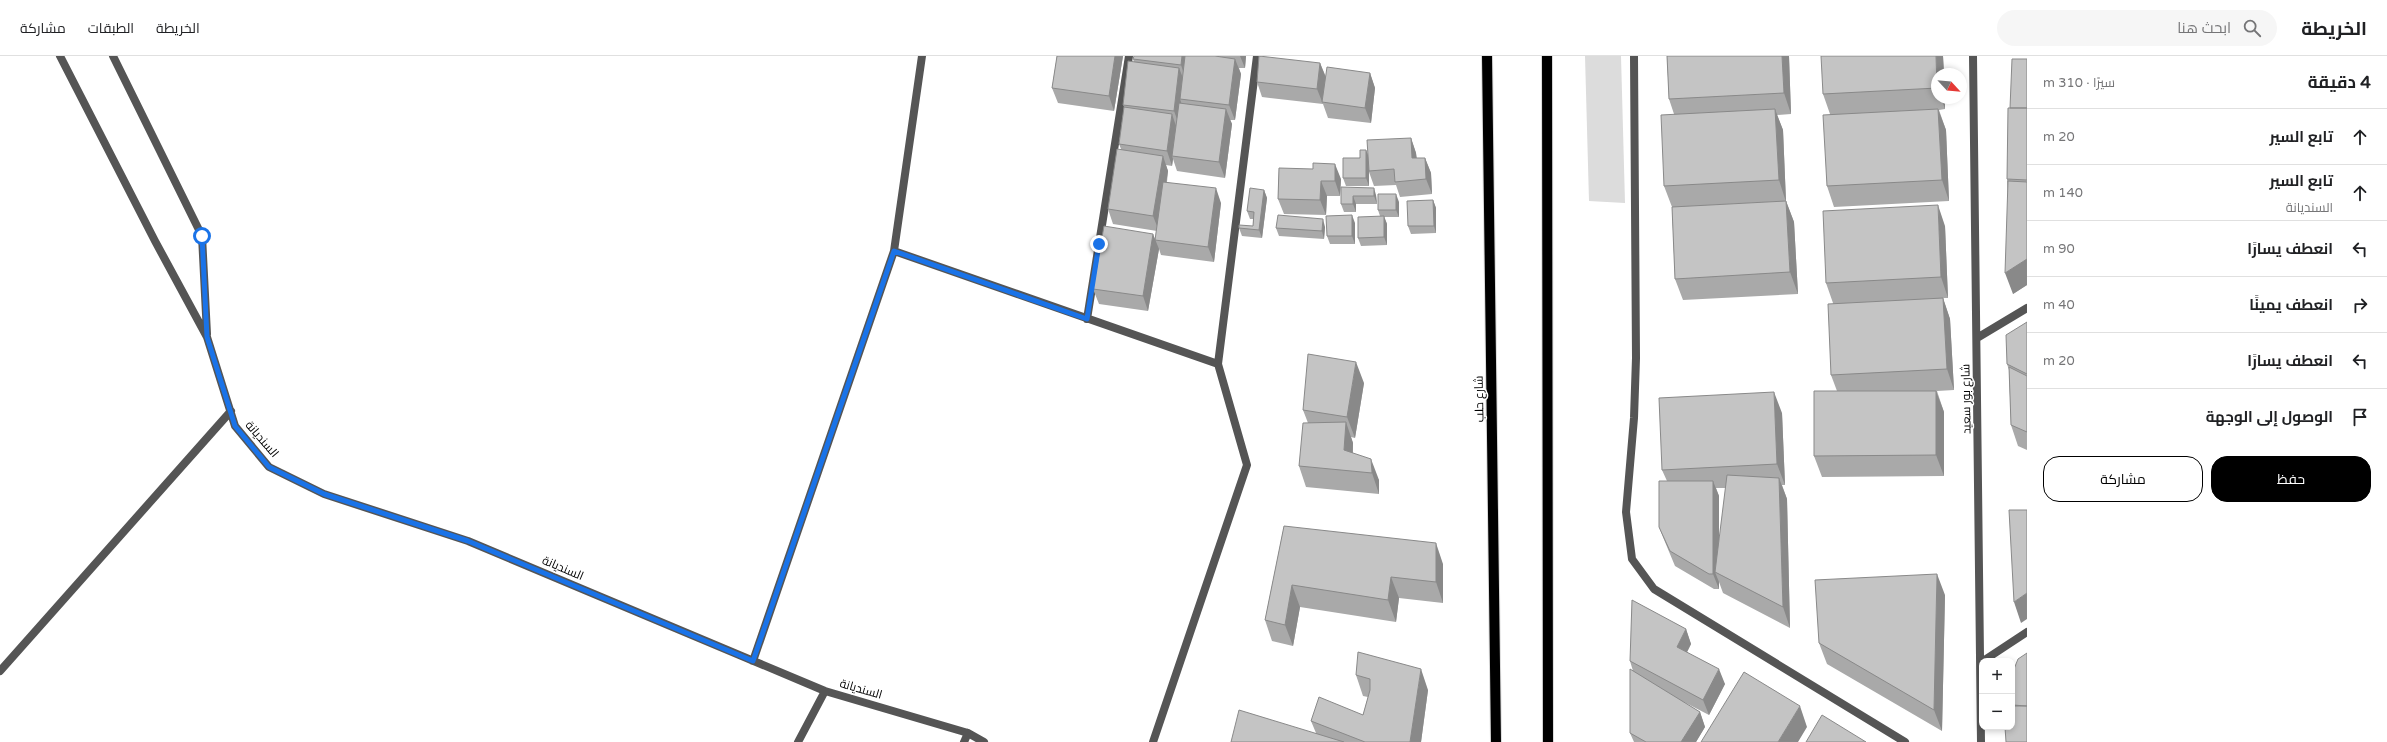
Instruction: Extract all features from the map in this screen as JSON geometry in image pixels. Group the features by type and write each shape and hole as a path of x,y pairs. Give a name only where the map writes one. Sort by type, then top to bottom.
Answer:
{"main road":[{"name":"شارع حلب","path":"1487,56 1496,742"},
{"path":"1547,56 1548,742"}],"street":[{"path":"60,56 155,241 207,337"},
{"path":"112,56 202,236 207,337"},
{"path":"753,661 894,251 922,56"},
{"path":"1087,319 1129,56"},
{"path":"1153,742 1247,465 1218,364 1257,56"},
{"path":"1634,56 1636,358 1634,418 1626,512 1632,559 1654,589 1905,742"},
{"name":"شارع بور سعيد","path":"1973,56 1982,658"},
{"path":"894,251 1218,364"},
{"path":"1977,338 2027,308"},
{"name":"السنديانة","path":"207,337 235,426 269,467 324,494 468,541 825,691 968,733 984,742"},
{"path":"0,671 231,411"},
{"path":"1988,658 2027,632"},
{"path":"798,742 825,691"},
{"name":"شارع بور سعيد","path":"1982,694 1982,742"},
{"path":"964,742 968,733"}],"shaded area":[{"path":"1585,56 1621,56 1625,203 1589,201"}],"building":[{"path":"1057,56 1115,56 1109,96 1052,88"},
{"path":"1134,56 1182,56 1181,65 1133,59"},
{"path":"1185,56 1215,56 1235,59 1229,105 1180,99"},
{"path":"1259,56 1320,63 1317,89 1257,82"},
{"path":"1667,56 1782,56 1784,93 1669,99"},
{"path":"1821,56 1936,56 1936,68 1931,68 1931,88 1823,94"},
{"path":"2012,59 2027,59 2027,108 2010,108"},
{"path":"1128,61 1179,68 1174,111 1123,105"},
{"path":"1327,67 1370,73 1365,108 1322,102"},
{"path":"1179,103 1226,109 1219,162 1172,156"},
{"path":"1124,107 1172,114 1167,151 1119,144"},
{"path":"2008,108 2027,108 2027,180 2007,179"},
{"path":"1775,109 1779,180 1664,186 1661,115"},
{"path":"1938,109 1942,180 1827,186 1823,115"},
{"path":"1411,138 1412,158 1425,158 1426,179 1395,182 1394,169 1369,171 1367,140"},
{"path":"1117,149 1163,156 1153,216 1108,209"},
{"path":"1360,150 1366,150 1366,178 1343,178 1343,158 1360,158"},
{"path":"1313,163 1335,164 1335,181 1321,181 1320,200 1278,199 1279,168 1313,169"},
{"path":"2008,181 2027,182 2027,259 2005,273"},
{"path":"1163,182 1216,188 1208,247 1155,240"},
{"path":"1341,187 1374,188 1374,196 1353,196 1353,204 1341,204"},
{"path":"1250,188 1264,190 1259,230 1239,228 1239,225 1253,226 1254,212 1247,211"},
{"path":"1378,194 1396,194 1396,210 1378,210"},
{"path":"1433,200 1434,226 1408,226 1407,201"},
{"path":"1786,201 1790,272 1675,279 1672,207"},
{"path":"1938,205 1941,277 1826,283 1823,211"},
{"path":"1278,215 1323,219 1322,231 1276,228"},
{"path":"1352,215 1352,236 1327,236 1326,216"},
{"path":"1384,216 1384,237 1358,238 1358,217"},
{"path":"1104,226 1153,234 1143,296 1093,289"},
{"path":"1943,298 1947,369 1831,375 1828,304"},
{"path":"2027,322 2027,374 2007,364 2006,335"},
{"path":"1308,354 1356,362 1347,417 1303,410"},
{"path":"2009,367 2027,376 2027,432 2011,425"},
{"path":"1814,391 1936,391 1936,455 1814,456"},
{"path":"1774,392 1777,464 1662,470 1659,398"},
{"path":"1346,422 1344,450 1371,459 1372,473 1299,466 1303,423"},
{"path":"1727,475 1779,478 1783,607 1715,572"},
{"path":"1659,481 1713,481 1713,574 1709,574 1670,551 1659,527"},
{"path":"2009,510 2027,510 2027,593 2014,602"},
{"path":"1284,526 1436,543 1436,582 1391,577 1388,600 1292,585 1285,625 1265,620"},
{"path":"1937,574 1934,710 1819,643 1815,580"},
{"path":"1632,600 1686,629 1677,647 1719,669 1703,700 1630,661"},
{"path":"1358,652 1421,669 1410,742 1365,742 1311,721 1319,697 1363,715 1370,690 1370,679 1356,675"},
{"path":"2027,653 2027,706 2015,706 2015,666 2018,659"},
{"path":"1630,669 1700,712 1681,742 1646,742 1630,733"},
{"path":"1744,672 1800,706 1778,742 1701,742"},
{"path":"2015,705 2027,706 2027,742 2006,742 2005,730 2015,730"},
{"path":"1239,710 1344,742 1231,742"},
{"path":"1822,715 1866,742 1806,742"}],"route":[{"path":"202,236 207,337 235,426 269,467 324,494 468,541 753,661 894,251 1087,319 1099,244"}]}
